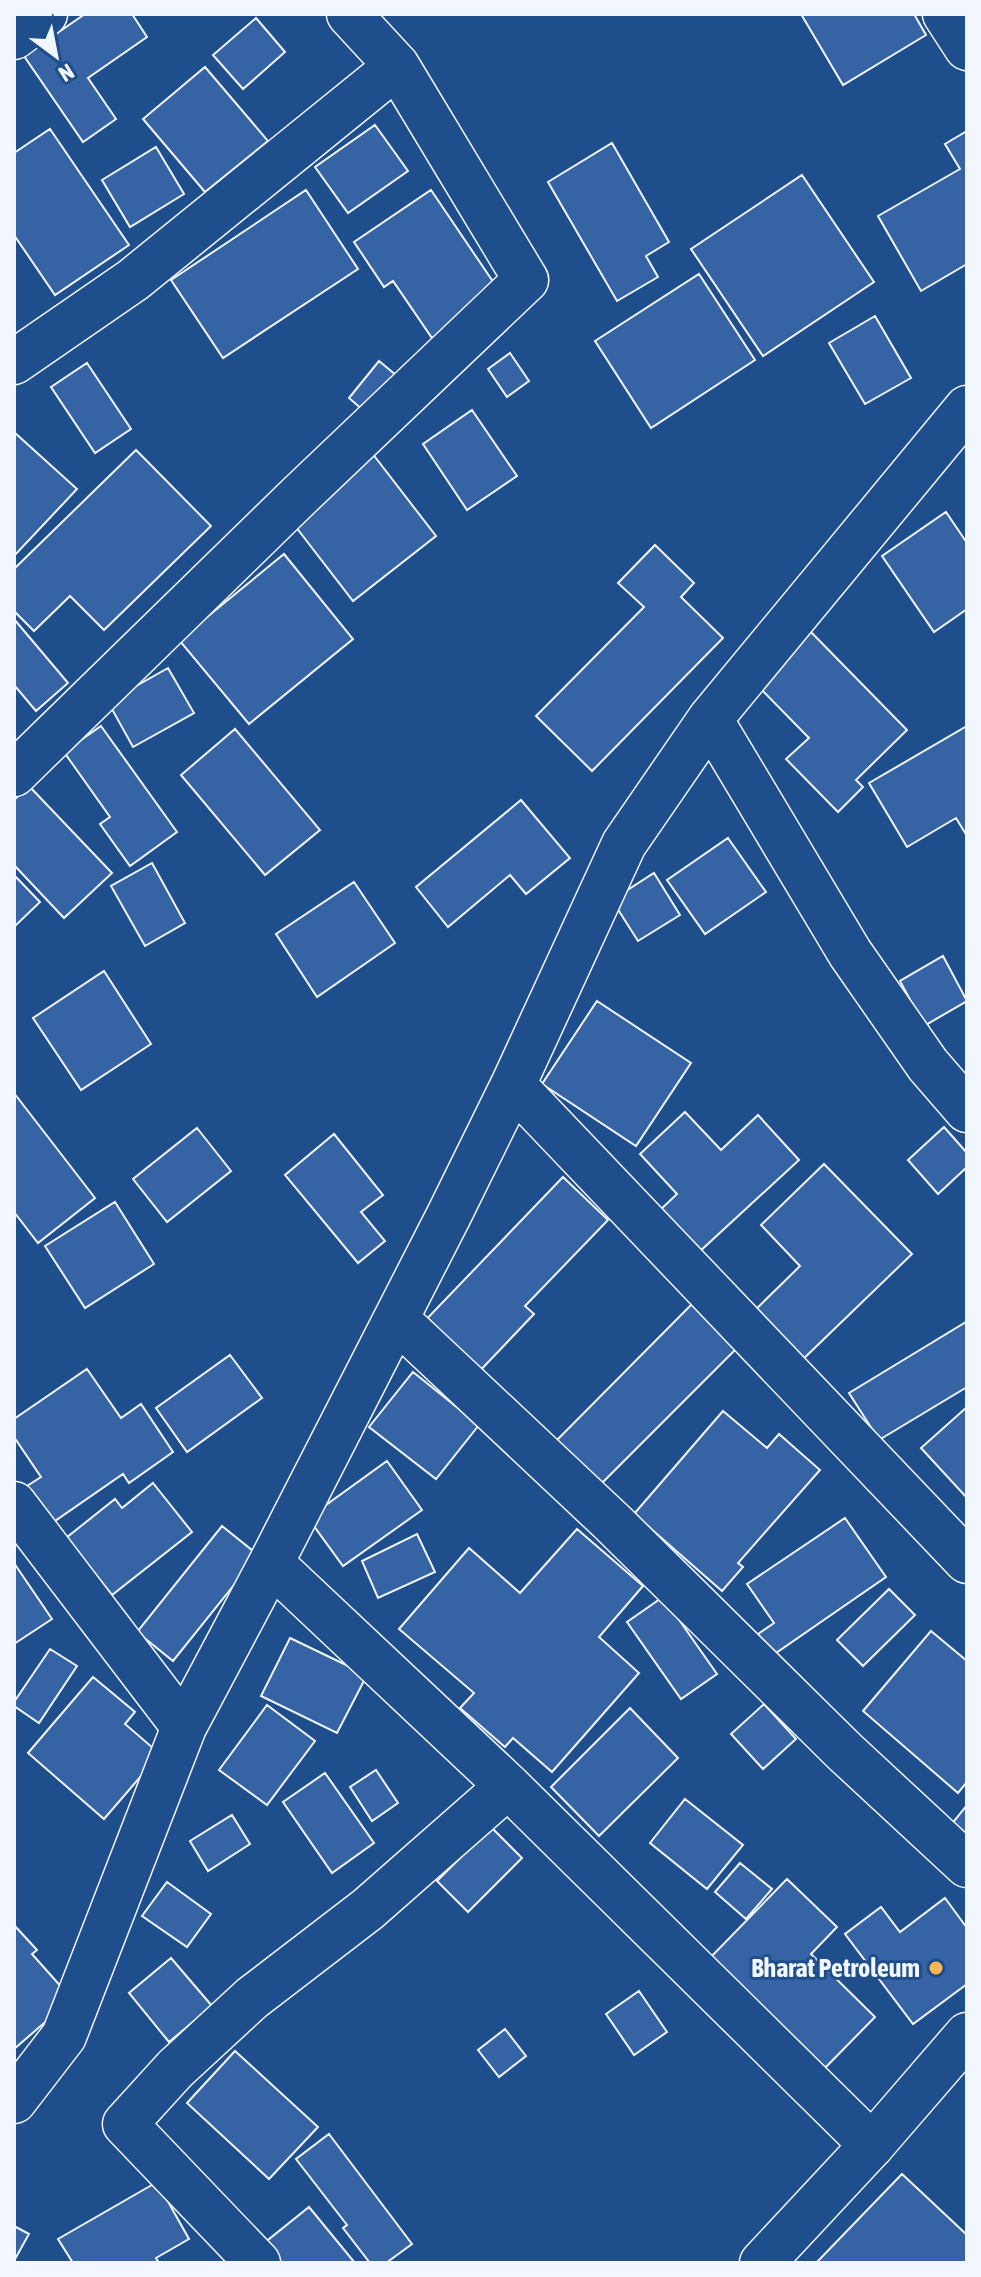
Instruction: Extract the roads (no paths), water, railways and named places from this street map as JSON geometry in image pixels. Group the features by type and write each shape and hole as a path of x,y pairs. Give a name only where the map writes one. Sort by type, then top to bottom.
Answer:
{"street":[{"path":"14,37 45,14"},
{"path":"14,774 526,280 397,66 349,14"},
{"path":"945,14 967,48"},
{"path":"14,362 133,280 397,66"},
{"path":"14,2101 64,2036 184,1727 271,1563 513,1085 624,844 710,719 967,408"},
{"path":"710,719 850,953 928,1065 967,1110"},
{"path":"513,1085 967,1561"},
{"path":"396,1319 613,1523 845,1752 967,1865"},
{"path":"14,1504 184,1727"},
{"path":"271,1563 508,1786 872,2145"},
{"path":"258,2263 125,2124 175,2069 252,1998 368,1909 508,1786"},
{"path":"762,2263 872,2145 967,2035"}],"place":[{"name":"Bharat Petroleum","path":"936,1968"}]}
